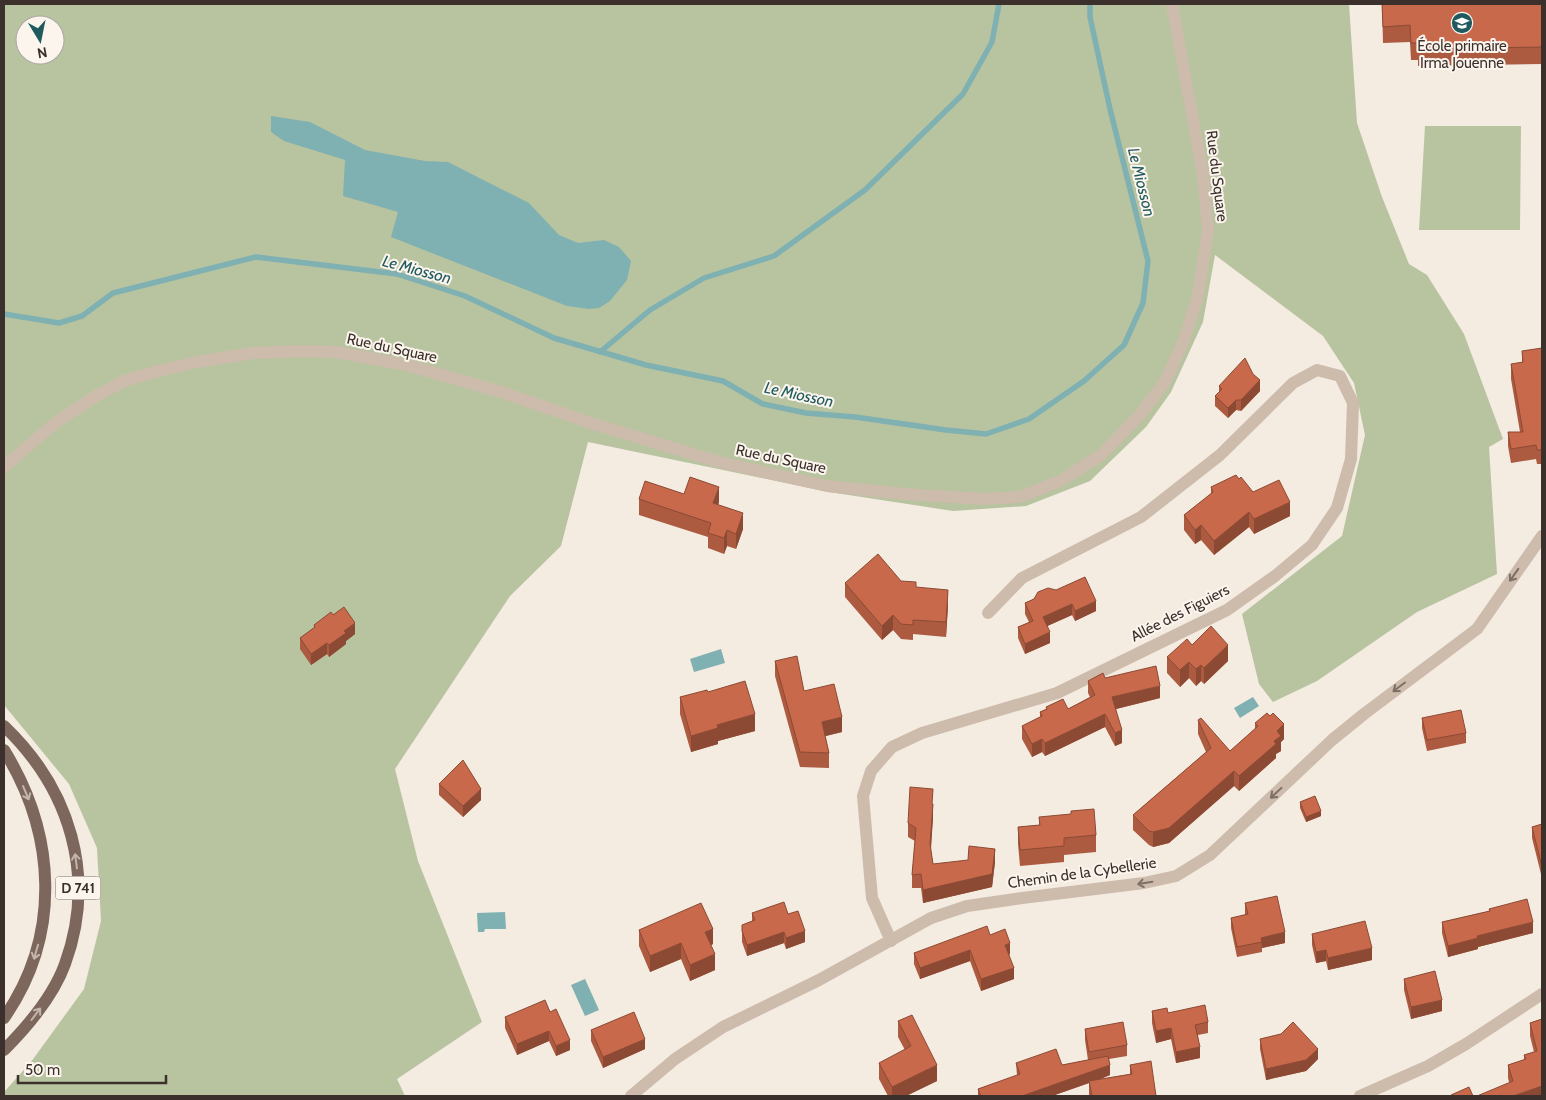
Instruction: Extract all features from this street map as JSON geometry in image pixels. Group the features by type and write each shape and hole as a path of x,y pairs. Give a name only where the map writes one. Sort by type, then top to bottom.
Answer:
{"main road":[{"name":"D 741","path":"4,726 34,760 53,788 66,816 74,845 78,906 74,935 65,965 53,989 35,1016 4,1050"},
{"name":"D 741","path":"4,750 17,772 40,833 46,892 42,926 35,955 26,980 14,1004 4,1018"}],"street":[{"name":"Rue du Square","path":"4,467 55,423 96,396 124,381 197,362 253,353 336,352 406,365 498,391 594,424 719,462 827,486 915,495 983,499 1020,497 1062,480 1101,455 1139,416 1165,382 1184,340 1198,296 1208,230 1203,175 1172,4"},
{"name":"Allée des Figuiers","path":"891,941 872,898 863,796 871,771 892,747 922,733 1057,693 1226,610 1275,576 1312,545 1338,508 1351,459 1353,403 1340,376 1317,370 1292,382 1220,456 1141,517 1022,578 988,613"},
{"name":"Chemin de la Cybellerie","path":"632,1096 675,1059 724,1027 819,980 931,918 967,906 1144,884 1176,876 1210,855 1332,740 1477,628 1542,536"},
{"path":"1360,1096 1428,1066 1466,1044 1542,994"}],"green space":[{"path":"4,4 1349,4 1357,123 1382,197 1409,264 1427,275 1464,334 1503,439 1489,447 1497,574 1417,612 1317,681 1273,702 1259,684 1242,614 1342,536 1365,435 1354,383 1323,336 1215,255 1203,322 1171,392 1146,427 1090,481 1026,506 953,511 829,492 588,442 561,546 510,596 395,769 418,861 482,1022 397,1079 405,1096 4,1096 4,1092 31,1062 84,989 101,921 97,848 69,784 4,705"},
{"path":"1425,126 1521,126 1520,230 1419,230"}],"water":[{"path":"271,116 310,122 365,150 425,161 448,162 529,203 559,235 578,243 604,240 619,247 631,261 627,280 610,301 599,308 589,309 567,306 391,237 398,212 343,196 345,160 284,141 271,132"},
{"path":"721,649 725,663 694,672 690,659"},
{"path":"1253,697 1259,706 1240,718 1234,708"},
{"path":"505,912 506,929 485,929 484,932 478,932 477,913"},
{"path":"585,979 599,1010 585,1016 571,985"}],"building":[{"name":"École primaire Irma Jouenne","path":"1382,4 1542,4 1542,47 1418,49 1418,43 1411,43 1410,25 1383,27"},
{"path":"1542,348 1542,450 1537,450 1536,445 1511,449 1508,432 1523,432 1511,364 1523,362 1522,351"},
{"path":"1245,358 1253,374 1260,380 1241,400 1236,400 1228,408 1215,396 1222,389 1219,386"},
{"path":"1236,475 1239,479 1241,477 1253,492 1279,480 1290,502 1254,519 1249,512 1214,541 1201,525 1195,530 1184,515 1213,492 1211,487"},
{"path":"690,477 719,487 713,503 743,513 736,534 727,530 724,538 708,533 711,523 639,499 645,481 684,494"},
{"path":"878,554 901,581 916,582 916,587 948,590 946,622 913,620 913,625 901,624 893,615 882,626 845,583"},
{"path":"1085,577 1096,601 1075,611 1072,604 1043,617 1050,632 1025,644 1018,627 1033,621 1025,603 1034,599 1038,592 1048,588 1056,590"},
{"path":"344,607 355,623 344,631 346,633 329,645 327,643 311,654 300,638 331,612 333,615"},
{"path":"1211,626 1228,645 1204,668 1201,665 1196,669 1189,662 1180,670 1167,657 1187,639 1192,645"},
{"path":"797,656 804,691 834,684 842,717 822,722 829,753 800,752 775,661"},
{"path":"1156,666 1160,686 1112,697 1122,730 1115,733 1105,714 1045,743 1042,739 1032,744 1022,726 1042,716 1040,712 1047,709 1046,707 1063,699 1068,709 1095,695 1088,681 1103,673 1105,678"},
{"path":"745,681 755,714 717,725 718,728 691,736 680,697 707,690 708,692"},
{"path":"1461,710 1466,733 1427,740 1422,718"},
{"path":"1267,713 1270,716 1273,713 1284,724 1277,731 1281,736 1274,741 1276,744 1239,776 1234,771 1169,828 1153,832 1149,831 1133,815 1211,748 1198,720 1201,718 1230,751 1258,726 1255,723"},
{"path":"463,760 481,789 463,806 439,784"},
{"path":"910,787 933,789 930,844 933,864 968,860 969,846 995,849 992,874 923,890 921,874 912,875 916,828 908,823"},
{"path":"1315,796 1321,811 1306,817 1300,802"},
{"path":"1094,809 1096,835 1064,838 1064,846 1020,850 1018,827 1040,825 1039,817 1071,814 1071,811"},
{"path":"1542,824 1542,867 1532,827"},
{"path":"1277,896 1285,932 1261,938 1262,942 1237,947 1231,918 1248,914 1245,903"},
{"path":"1527,899 1533,922 1477,936 1478,938 1448,946 1442,922 1490,911 1489,909"},
{"path":"784,902 788,914 798,911 805,931 786,938 784,932 747,945 742,925 755,920 752,913"},
{"path":"701,903 713,929 705,932 715,954 690,965 681,943 650,956 639,930"},
{"path":"1365,921 1372,948 1328,958 1326,950 1316,952 1312,934"},
{"path":"987,926 990,935 1005,929 1010,943 1005,945 1014,968 981,979 970,950 920,968 914,953"},
{"path":"1435,971 1442,1000 1411,1007 1404,979"},
{"path":"545,1000 550,1012 556,1009 570,1040 556,1046 549,1031 517,1044 505,1017"},
{"path":"1205,1005 1208,1022 1195,1025 1200,1047 1176,1052 1171,1028 1156,1031 1152,1011 1167,1008 1168,1013"},
{"path":"634,1012 645,1039 603,1057 591,1030"},
{"path":"912,1015 937,1065 892,1087 879,1063 911,1046 898,1021"},
{"path":"1542,1019 1542,1086 1513,1096 1477,1096 1513,1081 1508,1065 1526,1059 1524,1055 1537,1051 1530,1023"},
{"path":"1123,1022 1127,1045 1089,1052 1085,1029"},
{"path":"1293,1022 1318,1049 1306,1060 1266,1069 1260,1039 1281,1034"},
{"path":"1056,1049 1062,1065 1108,1056 1110,1065 1022,1096 981,1096 978,1089 1020,1074 1016,1063"},
{"path":"1151,1061 1156,1096 1092,1096 1089,1081 1132,1074 1130,1065"},
{"path":"1469,1087 1473,1096 1451,1095"}],"waterway":[{"path":"600,352 650,310 704,278 774,256 865,190 963,94 992,42 999,4"},
{"name":"Le Miosson","path":"4,314 59,323 82,316 113,293 256,257 397,274 465,296 554,338 646,365 723,381 763,404 806,413 855,417 986,434 1029,419 1084,381 1124,345 1143,303 1148,261 1110,109 1090,17 1090,4"}],"place":[{"name":"École primaire Irma Jouenne","path":"1462,23"}]}
